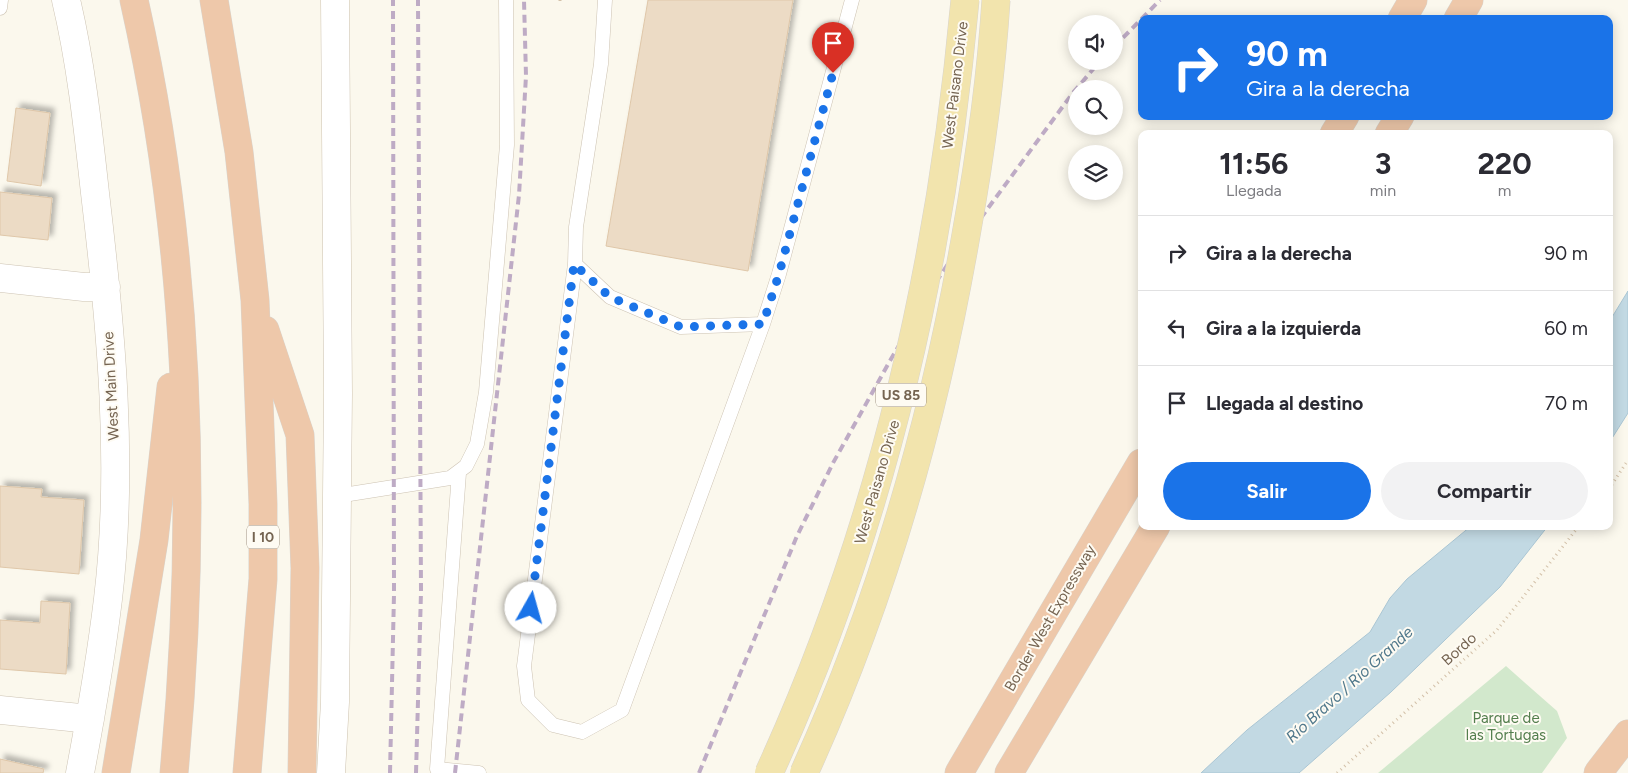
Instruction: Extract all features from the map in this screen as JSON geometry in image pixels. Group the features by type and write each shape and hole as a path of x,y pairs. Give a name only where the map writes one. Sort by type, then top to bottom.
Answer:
{"highway":[{"path":"134,0 163,156 179,310 185,392 188,487 185,623 174,773"},
{"name":"I 10","path":"214,0 239,152 254,300 263,504 263,579 247,773"},
{"path":"1404,15 1413,0"},
{"path":"1460,15 1469,0"},
{"path":"254,300 300,435 305,568 302,773"},
{"path":"116,773 154,540 179,310"},
{"name":"Border West Expressway","path":"959,773 1138,468"},
{"path":"1009,773 1154,530"},
{"path":"1598,773 1628,734"}],"main road":[{"name":"West Paisano Drive","path":"770,773 832,622 862,537 916,334 949,142 965,0"},
{"name":"West Paisano Drive","path":"804,773 857,645 892,544 922,441 952,318 977,174 993,55 996,0"}],"street":[{"name":"West Main Drive","path":"66,0 88,134 106,287 114,423 114,508 108,598 80,773"},
{"path":"332,773 335,702 337,496 335,0"},
{"path":"0,278 84,287 106,287"},
{"path":"0,710 90,719"}],"lane":[{"path":"0,8 1,0"},
{"path":"337,496 444,480 459,473 466,466 477,444 486,392 507,145 506,0"},
{"path":"605,0 601,64 576,227 574,264 524,666 528,700 553,726 582,732 622,710 763,324 779,274 852,0"},
{"path":"574,264 610,297 681,327 763,324"},
{"path":"459,473 437,769 478,773"}],"path":[{"path":"560,0 560,5"},
{"path":"1613,483 1628,460"},
{"name":"Bordo","path":"1337,773 1497,630 1576,530"}],"green space":[{"name":"Parque de las Tortugas","path":"1506,666 1557,711 1567,738 1542,773 1378,773"}],"water":[{"path":"1628,291 1628,413 1613,437 1613,315"},
{"name":"Río Bravo / Rio Grande","path":"1466,530 1545,530 1500,587 1391,692 1299,773 1201,773 1247,730 1370,632 1390,598 1407,579"}],"building":[{"path":"648,0 793,0 748,271 606,246"},
{"path":"16,108 50,113 41,186 7,181"},
{"path":"0,192 52,198 48,240 0,235"},
{"path":"0,486 42,489 41,497 84,500 79,574 0,567"},
{"path":"41,601 70,603 66,674 0,669 0,620 40,623"},
{"path":"0,759 44,769 43,773 0,773"}],"railway":[{"path":"390,773 394,594 393,0"},
{"path":"416,773 421,592 418,0"},
{"path":"455,773 519,195 526,76 524,0"},
{"path":"1145,15 1160,0"},
{"path":"1123,38 1138,22"},
{"path":"699,773 797,536 833,463 891,359 958,249 1072,94 1092,70"}],"route":[{"path":"531,608 574,264 610,297 681,327 763,324 779,274 833,73"}]}
